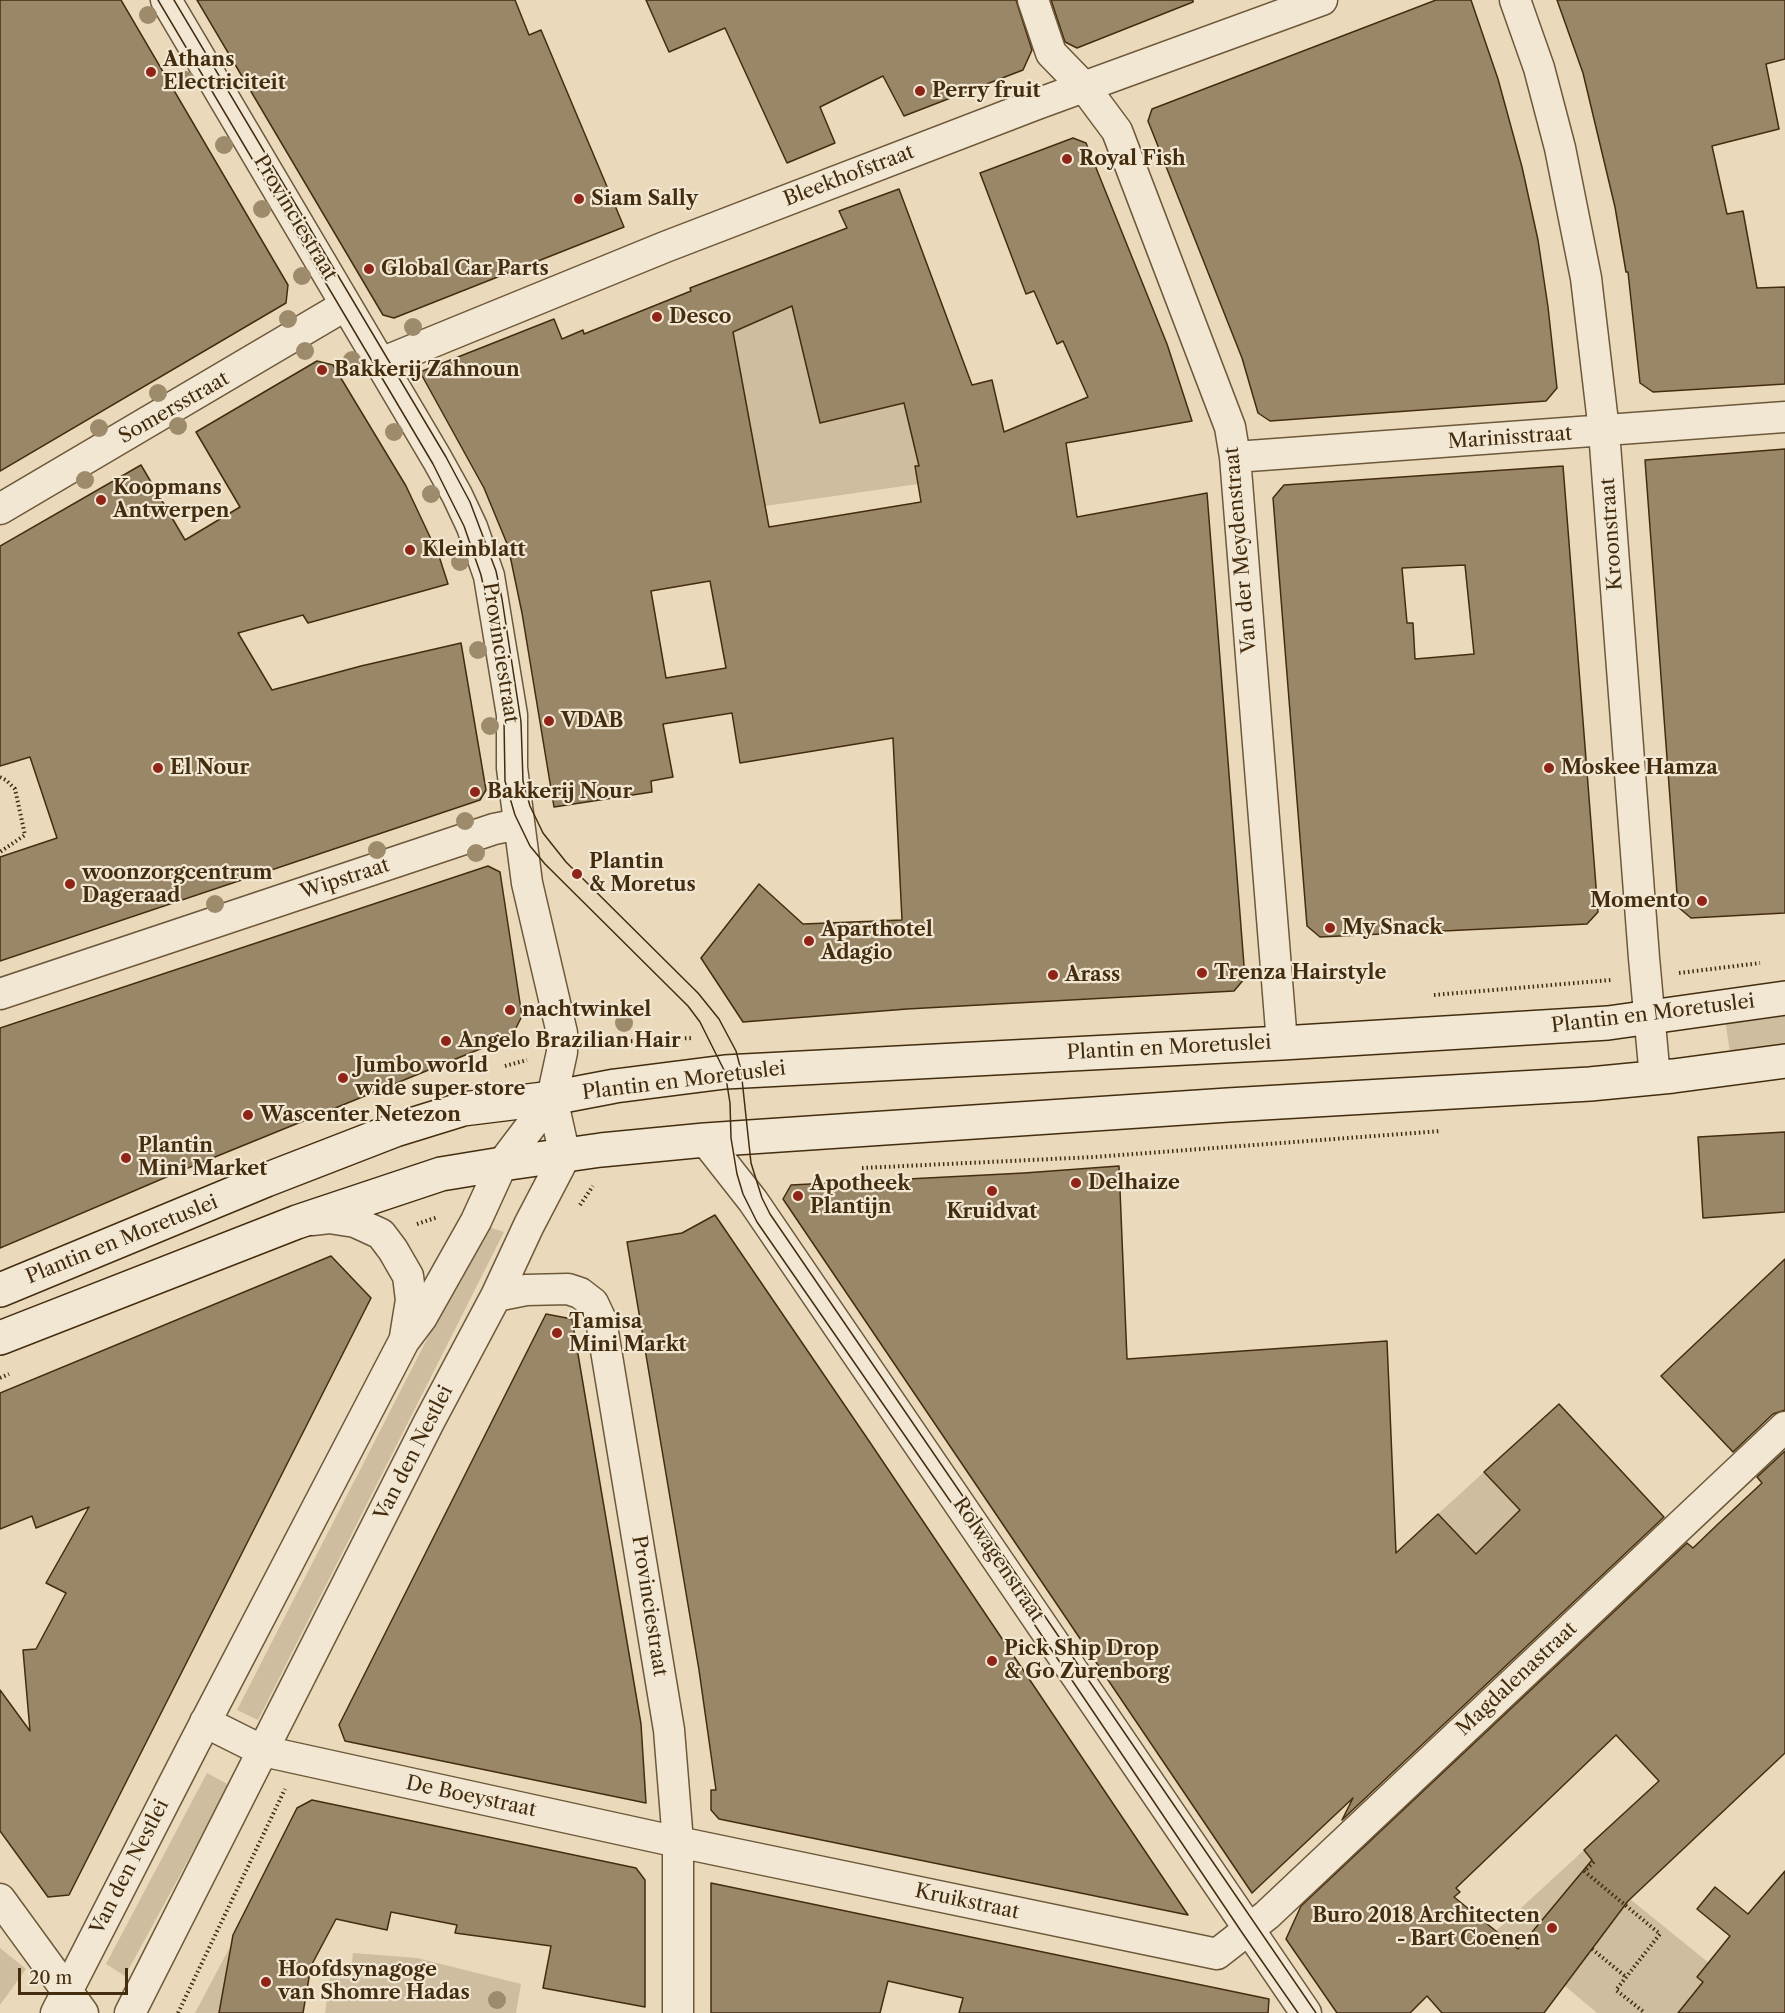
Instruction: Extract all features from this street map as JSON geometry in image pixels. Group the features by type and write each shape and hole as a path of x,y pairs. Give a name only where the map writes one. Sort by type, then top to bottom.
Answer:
{"main road":[{"name":"Plantin en Moretuslei","path":"0,1290 266,1180 395,1130 463,1109 724,1072 1281,1043 1608,1023 1785,998"},
{"path":"0,1338 297,1222 441,1174 502,1164 601,1150 705,1140 1228,1105 1590,1084 1785,1061"}],"street":[{"name":"Provinciestraat","path":"166,0 381,363 457,495 472,527 489,576 512,715 512,768 527,883 562,1033 562,1052 552,1098"},
{"name":"Van der Meydenstraat","path":"1033,0 1051,52 1085,88 1117,130 1230,427 1235,457 1281,1043"},
{"name":"Bleekhofstraat","path":"381,363 665,247 1037,104 1322,0"},
{"name":"Kroonstraat","path":"1515,0 1539,68 1560,148 1586,278 1604,431 1644,958 1656,1078"},
{"name":"Somersstraat","path":"0,509 346,305"},
{"name":"Marinisstraat","path":"1235,457 1785,417"},
{"name":"Wipstraat","path":"0,994 494,829 519,824"},
{"name":"Plantin en Moretuslei","path":"552,1098 565,1156"},
{"path":"502,1164 552,1098"},
{"name":"Rolwagenstraat","path":"705,1140 753,1201 1306,2013"},
{"name":"Van den Nestlei","path":"130,2013 429,1422 496,1296 565,1156"},
{"name":"Van den Nestlei","path":"69,2006 205,1722 404,1341 422,1317 476,1221 502,1164"},
{"path":"297,1222 338,1219 356,1222 381,1234 408,1276 411,1300 404,1341"},
{"name":"Provinciestraat","path":"496,1296 525,1290 568,1289 580,1293 593,1304 601,1320 669,1730 678,1842 678,2013"},
{"name":"Magdalenastraat","path":"1248,1930 1267,1915 1785,1427"},
{"path":"205,1722 263,1751"},
{"name":"De Boeystraat","path":"263,1751 678,1842"},
{"name":"Kruikstraat","path":"678,1842 1217,1954 1248,1930"},
{"path":"0,1899 45,1962 69,2006"}],"path":[{"path":"0,777 15,789 24,835 0,852"},
{"path":"857,1168 1094,1157 1451,1130"},
{"path":"546,1194 595,1183"},
{"path":"381,1234 482,1207"},
{"path":"0,1378 11,1373"},
{"path":"1594,1862 1584,1871 1660,1934 1616,1990 1645,2013"},
{"path":"1592,1949 1626,1977"}],"shaded area":[{"path":"786,281 808,354 804,356 811,385 837,386 844,417 905,403 919,466 915,467 918,484 765,506 733,332"},
{"path":"1785,1012 1785,1046 1730,1053 1725,1019"},
{"path":"485,1226 504,1232 258,1720 237,1710"},
{"path":"1518,1441 1551,1475 1505,1555 1490,1540 1476,1554 1438,1514 1484,1472 1504,1494 1519,1481 1499,1459"},
{"path":"207,1773 229,1785 125,1976 106,1964"},
{"path":"1584,1850 1630,1899 1709,1963 1698,1978 1734,2009 1693,1995 1678,2013 1597,2013 1565,1986 1619,1912 1578,1877 1518,1949 1496,1931"},
{"path":"230,1947 219,2013 195,2013"},
{"path":"0,1948 26,1969 0,2005"},
{"path":"353,1953 417,1958 521,1984 516,2013 325,2013 330,1978 350,1979"}],"building":[{"path":"0,0 121,0 288,285 286,303 0,471"},
{"path":"197,0 515,0 529,35 541,30 624,227 394,318 383,315"},
{"path":"646,0 1016,0 1032,50 1023,70 904,116 883,76 820,107 835,143 787,163 725,28 669,52"},
{"path":"1051,0 1193,0 1193,2 1077,48 1065,42"},
{"path":"1436,0 1471,0 1498,79 1522,167 1538,240 1557,388 1546,401 1270,421 1258,413 1242,358 1148,121 1152,109"},
{"path":"1557,0 1785,0 1785,59 1766,64 1779,129 1712,146 1727,214 1743,211 1757,288 1785,287 1785,384 1653,392 1640,383 1628,272 1626,272 1615,207 1583,73"},
{"path":"1073,138 1086,143 1167,344 1192,421 1066,443 1077,517 1207,493 1245,978 1234,991 907,1009 743,1022 701,958 759,884 803,924 902,920 893,738 740,763 732,713 663,724 673,777 651,781 652,792 554,807 522,613 508,546 484,488 420,372 554,319 562,339 583,330 584,334 691,291 690,288 847,228 839,211 899,189 972,385 992,380 1004,432 1088,397 1063,341 1057,344 1034,291 1026,294 980,173","holes":["792,306 820,423 904,403 919,466 915,466 921,502 769,527 733,332","710,581 726,668 666,678 651,591"]},
{"path":"317,361 333,365 406,486 439,556 448,584 308,623 303,615 238,633 272,690 361,666 461,643 486,790 480,800 0,961 0,857 57,838 30,757 0,766 0,546 141,465 185,540 240,507 196,432"},
{"path":"1785,449 1785,913 1691,918 1678,907 1645,460"},
{"path":"1563,466 1598,912 1587,924 1320,937 1307,926 1273,498 1284,485","holes":["1465,565 1474,654 1415,659 1413,623 1407,623 1402,568"]},
{"path":"488,866 500,872 522,1016 512,1036 183,1170 0,1248 0,1028"},
{"path":"1785,1132 1785,1212 1703,1218 1698,1137"},
{"path":"1119,1166 1127,1359 1387,1341 1396,1553 1438,1514 1476,1554 1520,1510 1484,1472 1559,1404 1664,1517 1342,1820 1353,1798 1252,1893 783,1199 791,1185"},
{"path":"715,1215 1188,1915 719,1819 711,1810 711,1790 716,1790 699,1670 627,1242 682,1233"},
{"path":"331,1256 371,1298 69,1895 48,1897 0,1831 0,1690 30,1731 23,1650 36,1649 66,1593 46,1583 89,1507 36,1528 32,1516 0,1529 0,1393"},
{"path":"1785,1259 1785,1410 1773,1414 1733,1452 1661,1376"},
{"path":"546,1314 572,1319 641,1724 646,1803 345,1741 339,1725"},
{"path":"1785,1451 1785,1753 1628,1901 1544,2013 1442,2013 1427,1996 1410,2013 1337,2013 1286,1939 1301,1906 1687,1543 1693,1548 1762,1483 1757,1477","holes":["1616,1735 1659,1781 1584,1850 1592,1860 1518,1949 1454,1897 1460,1892 1456,1888"]},
{"path":"312,1800 636,1868 645,1880 645,2007 543,1988 551,1946 455,1933 457,1925 391,1912 387,1930 336,1919 311,1966 303,2013 219,2013 233,1935 297,1808"},
{"path":"1785,1871 1785,2013 1678,2013 1703,1982 1697,1977 1730,1936 1697,1909 1715,1887 1748,1914"},
{"path":"711,1883 1269,1999 1268,2013 959,2013 963,1998 888,1981 880,2013 711,2013"}],"tram line":[{"path":"158,0 433,464 464,526 481,575 491,621 504,720 505,781 515,815 530,846 545,864 688,1006 700,1022 725,1072 737,1174 743,1194 757,1222 993,1563 1298,2013"},
{"path":"174,0 446,457 470,502 496,571 521,722 523,781 530,806 543,833 566,862 698,993 719,1019 736,1051 741,1070 751,1163 762,1198 770,1214 1316,2013"}],"place":[{"name":"Athans Electriciteit","path":"151,72"},
{"name":"Perry fruit","path":"920,91"},
{"name":"Royal Fish","path":"1067,159"},
{"name":"Siam Sally","path":"579,199"},
{"name":"Global Car Parts","path":"369,269"},
{"name":"Desco","path":"657,317"},
{"name":"Bakkerij Zahnoun","path":"322,370"},
{"name":"Koopmans Antwerpen","path":"101,500"},
{"name":"Kleinblatt","path":"410,550"},
{"name":"VDAB","path":"549,721"},
{"name":"El Nour","path":"158,768"},
{"name":"Moskee Hamza","path":"1549,768"},
{"name":"Bakkerij Nour","path":"475,792"},
{"name":"Plantin & Moretus","path":"577,874"},
{"name":"woonzorgcentrum Dageraad","path":"70,884"},
{"name":"Momento","path":"1702,901"},
{"name":"My Snack","path":"1330,928"},
{"name":"Aparthotel Adagio","path":"809,941"},
{"name":"Trenza Hairstyle","path":"1202,973"},
{"name":"Arass","path":"1053,975"},
{"name":"nachtwinkel","path":"510,1010"},
{"name":"Angelo Brazilian Hair","path":"446,1041"},
{"name":"Jumbo world wide super store","path":"343,1078"},
{"name":"Wascenter Netezon","path":"248,1115"},
{"name":"Plantin Mini Market","path":"126,1158"},
{"name":"Delhaize","path":"1076,1183"},
{"name":"Kruidvat","path":"992,1191"},
{"name":"Apotheek Plantijn","path":"798,1196"},
{"name":"Tamisa Mini Markt","path":"557,1333"},
{"name":"Pick Ship Drop & Go Zurenborg","path":"992,1661"},
{"name":"Buro 2018 Architecten - Bart Coenen","path":"1552,1928"},
{"name":"Hoofdsynagoge van Shomre Hadas","path":"266,1982"}]}
